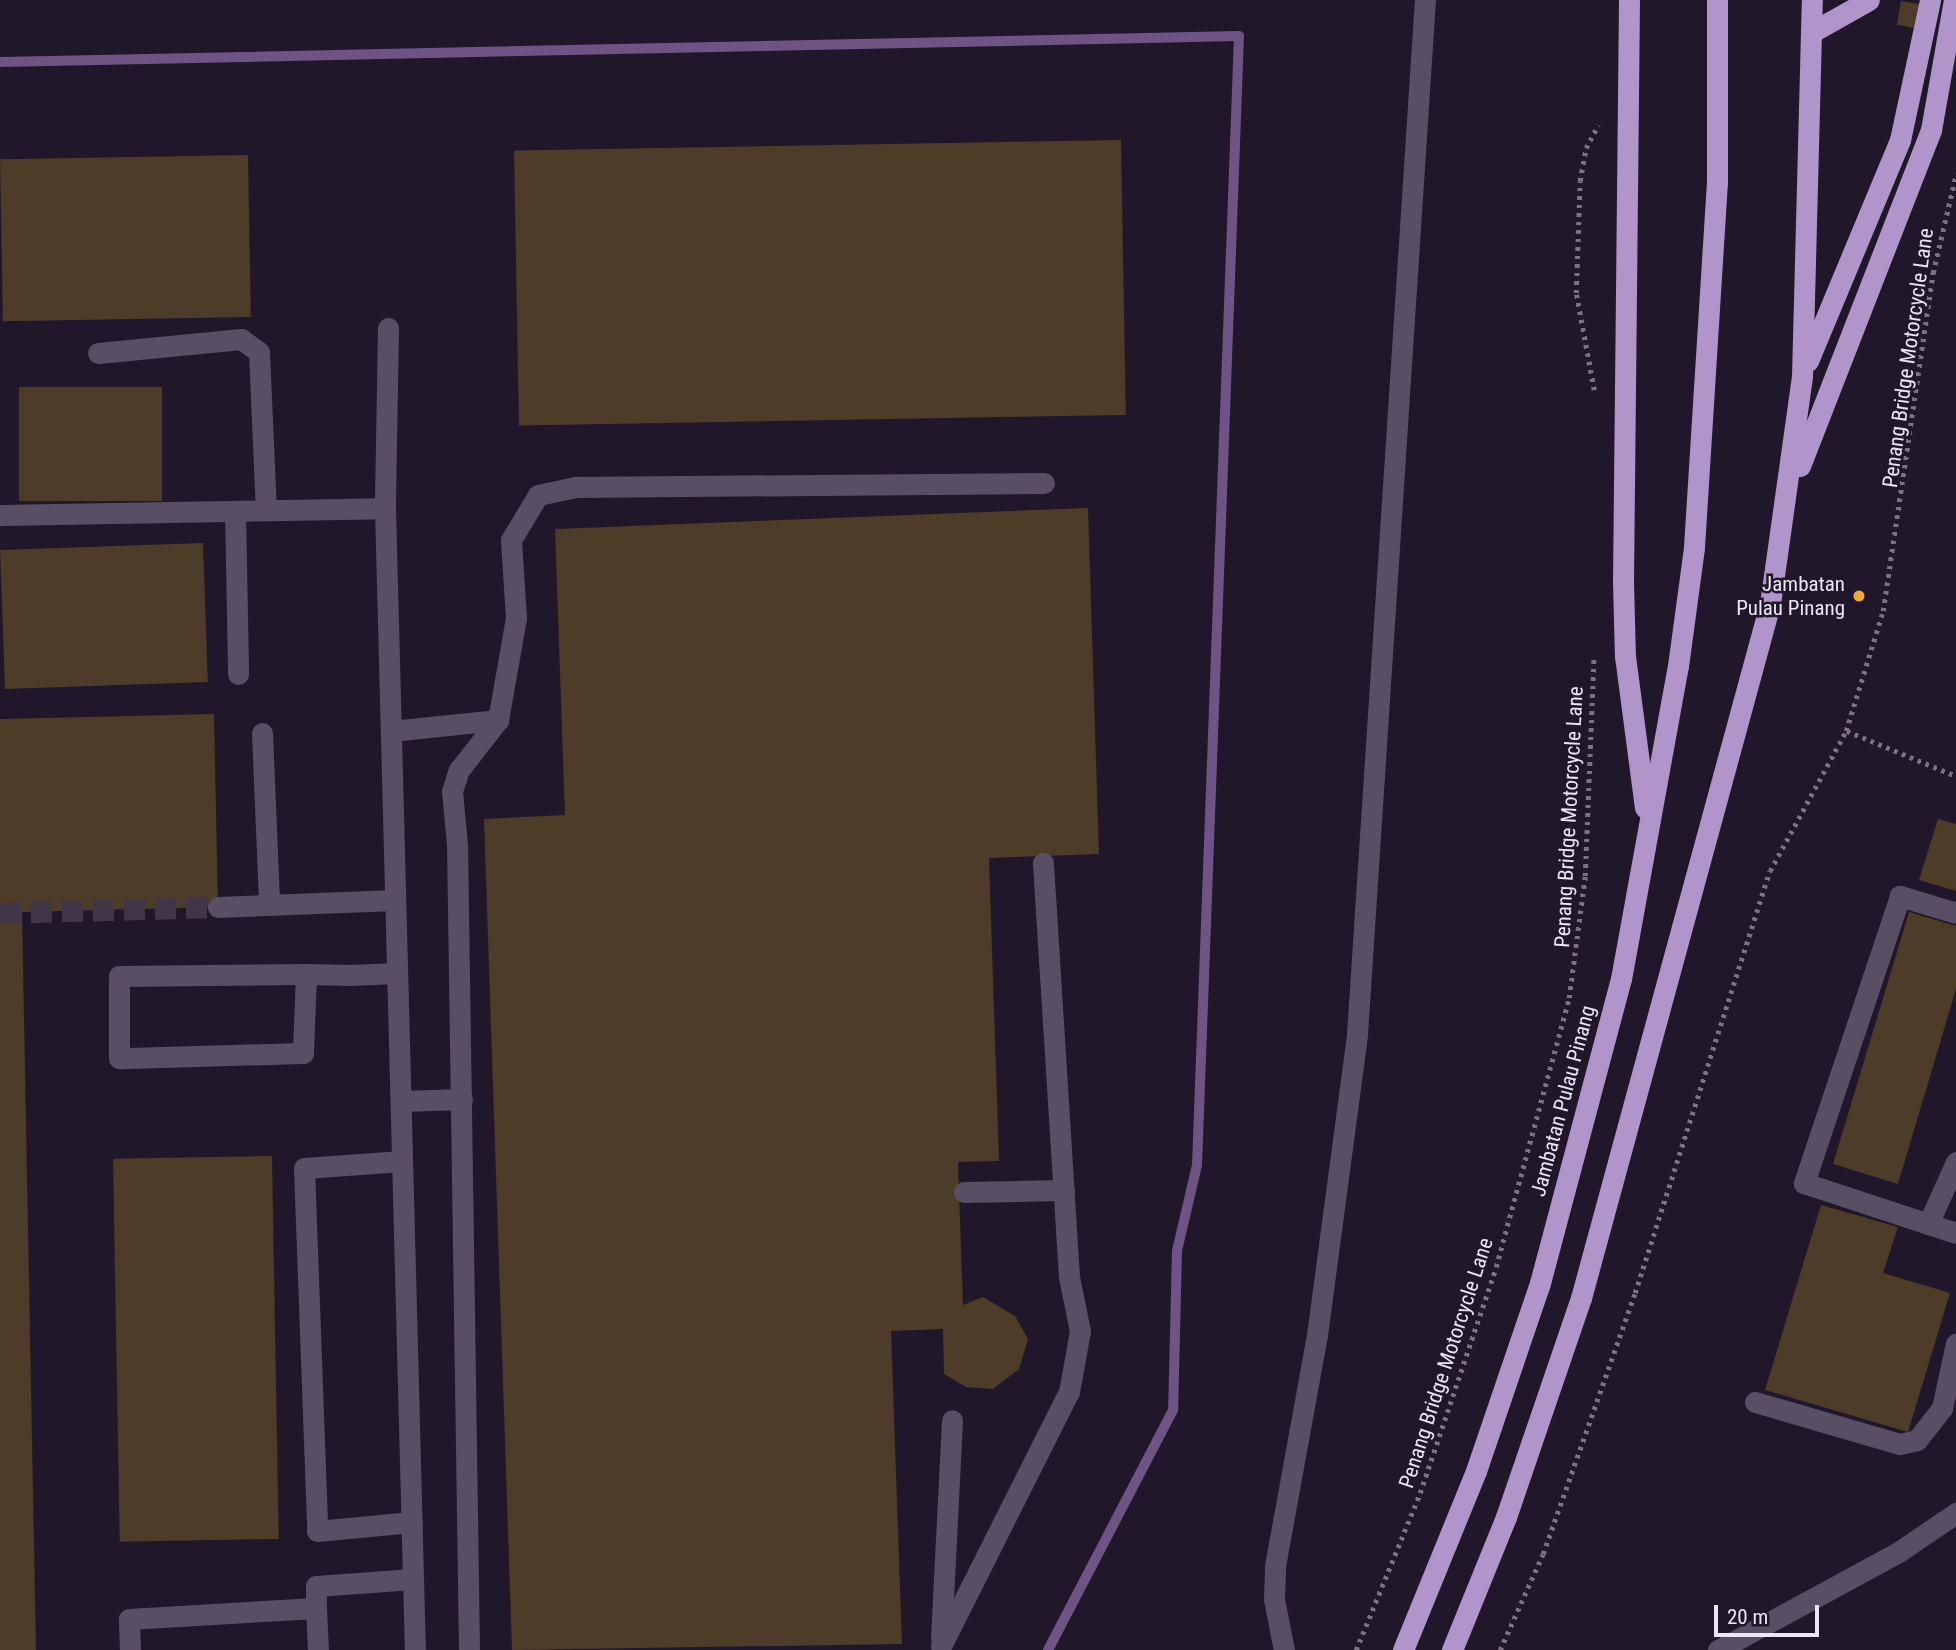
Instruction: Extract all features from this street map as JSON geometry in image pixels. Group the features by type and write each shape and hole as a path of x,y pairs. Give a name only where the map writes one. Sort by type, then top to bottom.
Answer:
{"highway":[{"path":"1629,0 1624,643 1647,831"},
{"name":"Jambatan Pulau Pinang","path":"1403,1650 1476,1471 1540,1283 1621,979 1678,666 1705,427 1717,182 1717,0"},
{"path":"1452,1650 1506,1517 1581,1298 1770,604 1790,491 1802,376 1812,0"},
{"path":"1812,32 1869,0"},
{"path":"1802,376 1900,140 1930,0"},
{"path":"1790,491 1931,130 1954,0"}],"street":[{"path":"1284,1650 1274,1599 1275,1566 1317,1335 1356,1047 1425,0"},
{"path":"388,328 385,508 415,1650"},
{"path":"98,353 241,339 259,352 266,510"},
{"path":"469,1650 462,1099 452,792 459,770 498,720 516,618 511,540 538,495 576,487 1044,483"},
{"path":"0,515 385,508"},
{"path":"235,511 238,674"},
{"path":"391,731 498,720"},
{"path":"262,733 269,902"},
{"path":"940,1648 1069,1392 1080,1331 1069,1276 1043,863"},
{"path":"1956,913 1900,896 1804,1183 1956,1233"},
{"path":"218,907 269,902 395,900"},
{"path":"306,974 303,1053 119,1058 119,976 397,973"},
{"path":"401,1101 462,1099"},
{"path":"402,1161 304,1168 317,1531 412,1522"},
{"path":"1928,1224 1956,1162"},
{"path":"964,1192 1064,1190"},
{"path":"1755,1402 1900,1444 1917,1440 1942,1408 1956,1343"},
{"path":"940,1648 952,1420"},
{"path":"1718,1650 1900,1551 1956,1513"},
{"path":"318,1650 316,1586 413,1580"},
{"path":"130,1650 129,1619 316,1608"}],"path":[{"path":"1595,397 1576,293 1580,181 1586,148 1599,123 1627,94"},
{"name":"Penang Bridge Motorcycle Lane","path":"1500,1650 1543,1554 1635,1293 1770,870 1846,731 1883,611 1933,273 1956,174"},
{"name":"Penang Bridge Motorcycle Lane","path":"1356,1650 1420,1493 1496,1267 1544,1098 1580,940 1594,645"},
{"path":"1846,731 1956,776"}],"building":[{"path":"1901,1 1924,5 1919,29 1897,25"},
{"path":"1121,140 1126,415 519,426 514,151"},
{"path":"248,155 251,317 3,321 0,159"},
{"path":"19,387 162,387 162,501 19,501"},
{"path":"1088,508 1099,854 989,858 999,1161 958,1162 963,1305 983,1297 1015,1316 1028,1339 1019,1369 993,1389 966,1387 944,1374 943,1329 891,1331 902,1644 512,1650 484,819 565,815 555,529"},
{"path":"203,543 208,682 5,689 0,550"},
{"path":"214,714 218,907 22,912 36,1650 0,1650 0,719"},
{"path":"1938,819 1956,824 1956,891 1919,880"},
{"path":"1909,912 1956,926 1956,989 1898,1184 1833,1164"},
{"path":"272,1156 279,1539 120,1542 113,1159"},
{"path":"1821,1205 1898,1227 1883,1273 1950,1293 1908,1432 1765,1390"}],"waterway":[{"path":"0,62 1239,36 1197,1165 1177,1251 1173,1410 1048,1650"}],"tunnel":[{"path":"0,913 218,907"}],"place":[{"name":"Jambatan Pulau Pinang","path":"1859,596"}]}
